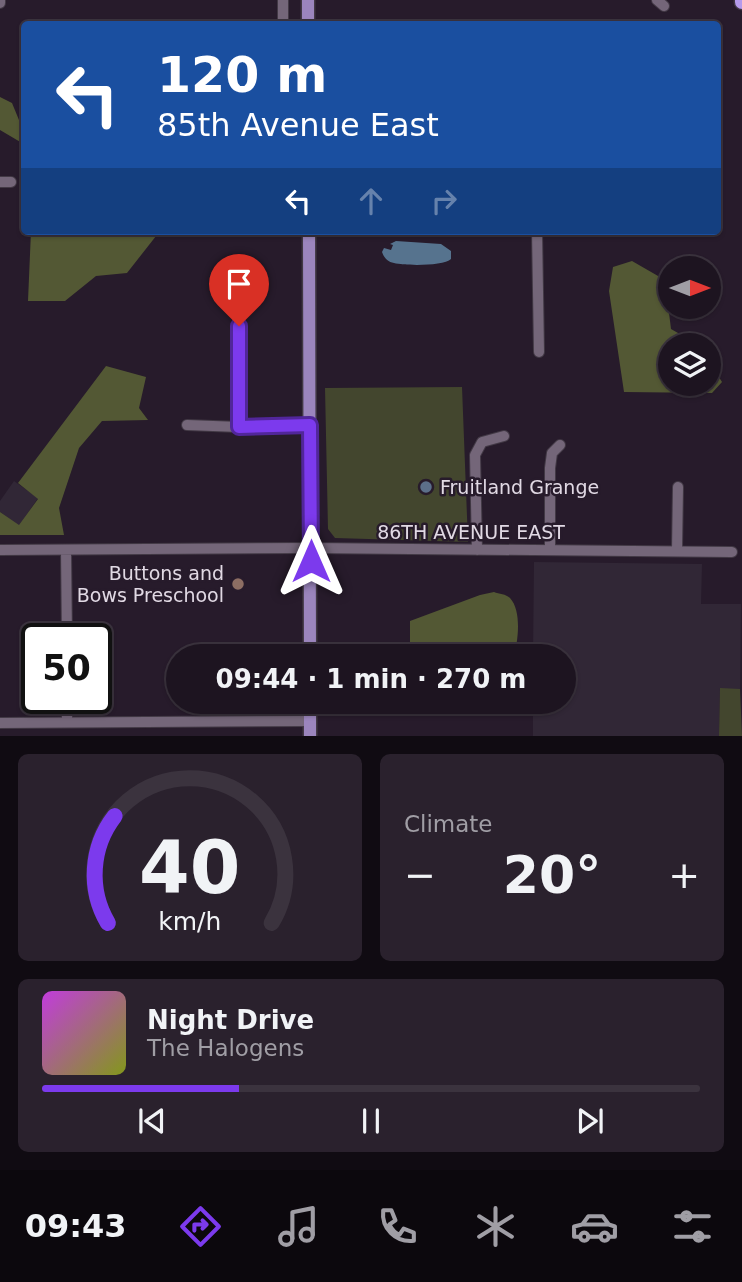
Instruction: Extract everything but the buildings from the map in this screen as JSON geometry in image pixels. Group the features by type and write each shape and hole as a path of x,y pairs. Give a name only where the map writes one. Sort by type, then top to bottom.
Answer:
{"main road":[{"path":"308,0 308,21"},
{"path":"309,235 310,644"},
{"path":"310,714 310,736"}],"street":[{"path":"283,0 283,21"},
{"path":"0,182 11,182"},
{"path":"537,235 539,352"},
{"path":"238,275 239,427"},
{"path":"187,425 310,425"},
{"path":"477,550 475,455 482,442 504,436"},
{"path":"550,550 550,468 552,453 560,445"},
{"path":"677,551 678,487"},
{"name":"86TH AVENUE EAST","path":"0,550 311,548 732,551"},
{"path":"66,550 67,623"},
{"path":"67,714 67,722"},
{"path":"0,723 310,721"}],"shaded area":[{"path":"14,481 38,498 19,526 0,512 0,501"},
{"path":"534,562 702,564 701,604 741,604 740,689 720,689 719,736 533,736 533,714 576,714 576,644 533,644"}],"green space":[{"path":"0,97 12,103 21,120 21,142 0,130"},
{"path":"31,235 157,235 127,273 96,276 65,301 28,301"},
{"path":"632,261 658,276 658,319 670,319 671,329 678,333 658,333 658,392 624,392 609,291 613,267"},
{"path":"106,366 146,377 139,408 148,420 102,421 79,448 59,508 64,535 0,535 0,512 19,525 38,499 18,483"},
{"path":"462,387 468,542 335,538 328,529 325,388"},
{"path":"494,592 510,598 518,618 516,644 410,644 410,621"},
{"path":"720,688 740,689 742,736 719,736"}],"water":[{"path":"396,241 441,244 451,251 451,259 424,265 392,262 386,259 382,252 384,248 391,250 393,245 390,244"}],"place":[{"name":"Fruitland Grange","path":"426,487"},
{"name":"Buttons and Bows Preschool","path":"238,584"}],"route":[{"path":"239,326 239,427 310,425 311,561"}]}
